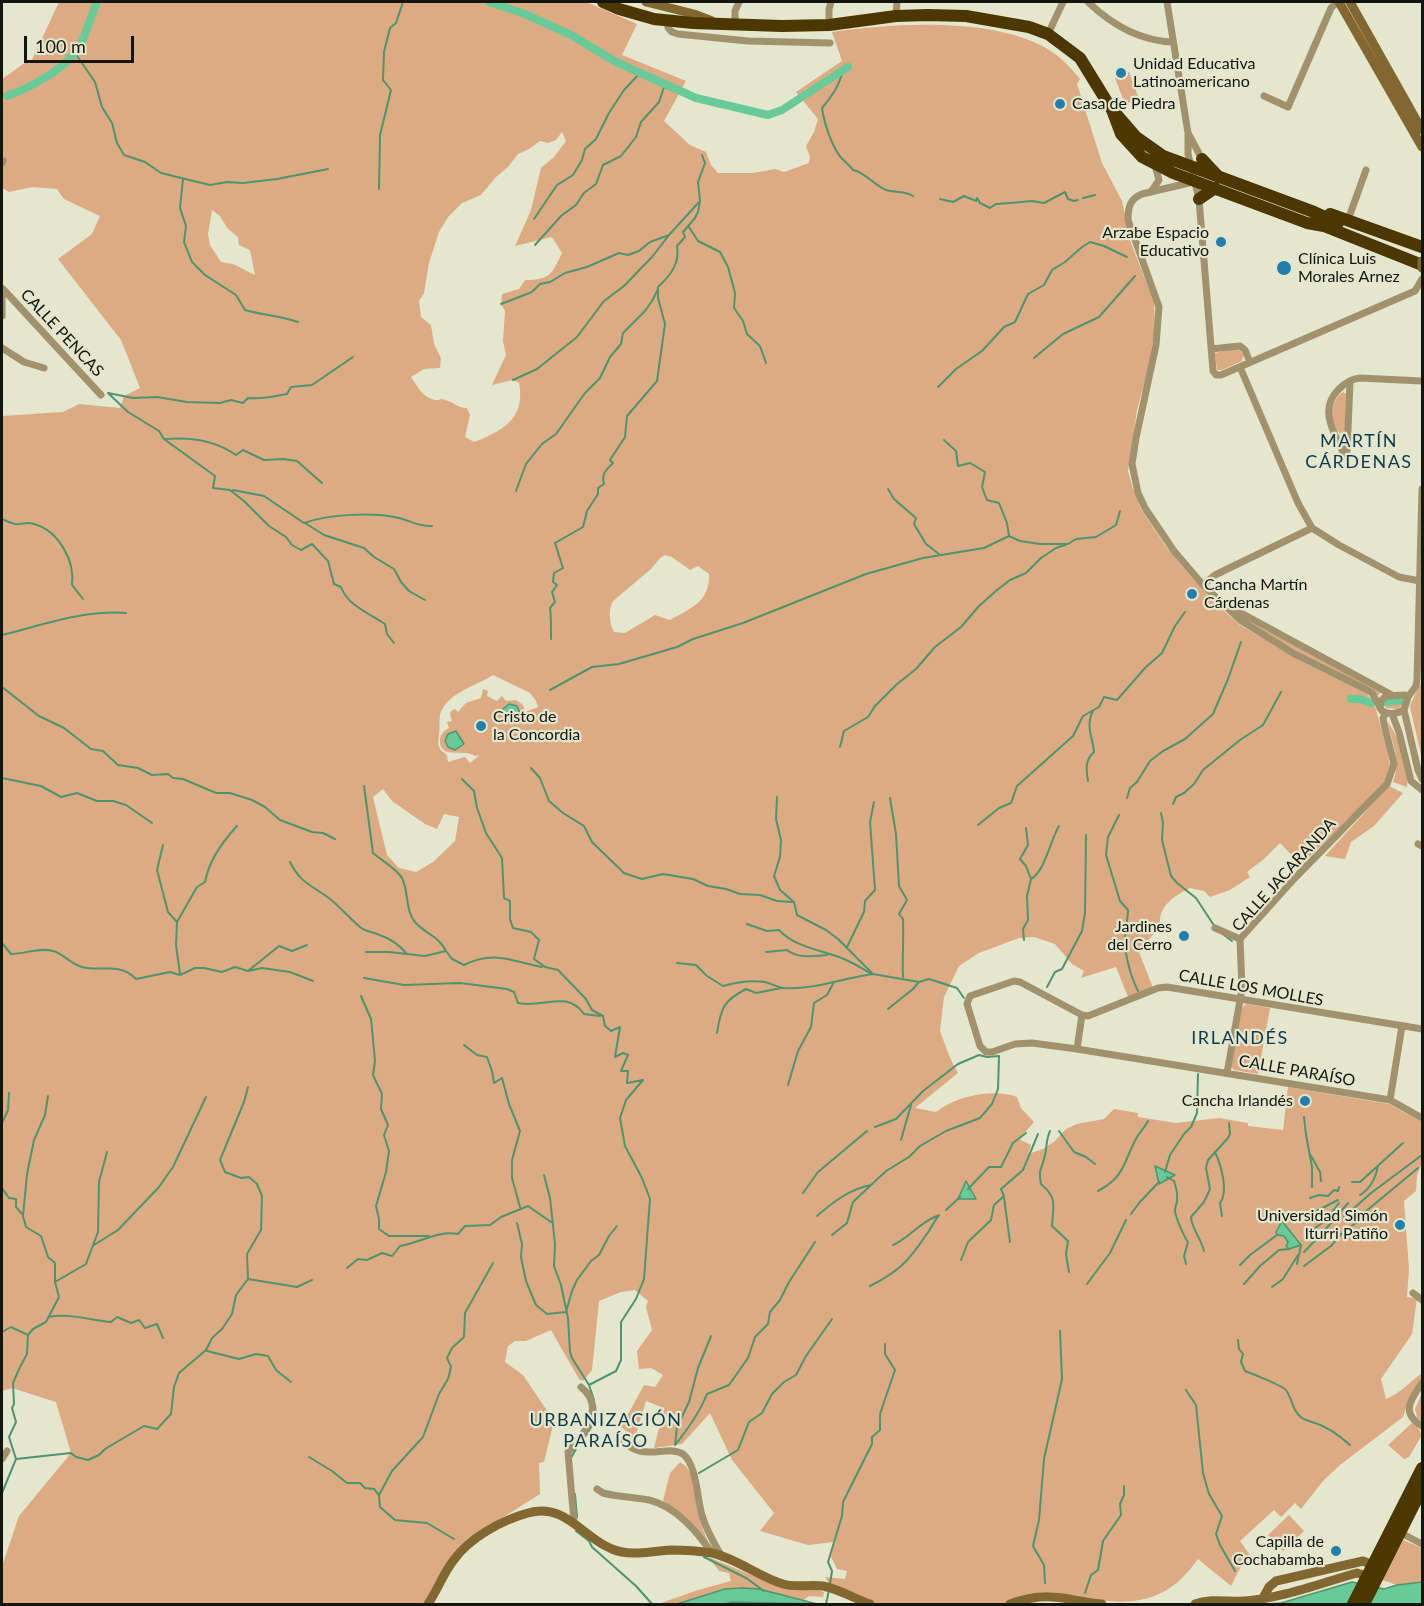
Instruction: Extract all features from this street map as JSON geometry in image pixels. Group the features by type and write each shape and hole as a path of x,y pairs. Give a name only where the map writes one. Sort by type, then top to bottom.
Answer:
{"highway":[{"path":"603,2 640,15 668,21 735,25 829,25 896,16 966,16 1029,27 1048,34 1080,58 1112,110 1131,132 1151,149 1197,169 1217,183 1311,218 1422,264"},
{"path":"1112,110 1121,134 1131,146 1155,165 1197,169 1217,183"},
{"path":"1199,199 1217,183"},
{"path":"1311,218 1329,213 1422,246"},
{"path":"1364,1605 1373,1565 1422,1468"},
{"path":"1353,1605 1401,1533 1422,1489"}],"street":[{"path":"646,2 694,14 719,24"},
{"path":"735,25 735,11 739,2"},
{"path":"829,25 831,2"},
{"path":"896,16 897,2"},
{"path":"1048,34 1063,2"},
{"path":"1088,2 1110,21 1124,29 1147,38 1173,42"},
{"path":"1167,2 1188,133 1197,169 1213,371 1216,375 1240,367 1415,291 1422,279"},
{"path":"1264,96 1288,107 1331,8 1338,2 1422,147"},
{"path":"1350,2 1422,130"},
{"path":"668,21 668,28 678,34 748,41 830,42"},
{"path":"782,26 786,42"},
{"path":"1188,133 1187,142 1197,169"},
{"path":"1151,192 1159,180 1155,165"},
{"path":"1197,169 1151,192 1135,197 1128,211 1128,220 1159,307 1156,345 1132,464 1138,493 1155,525 1174,551 1203,585 1240,620 1293,653 1372,693 1399,732 1411,781 1422,790"},
{"path":"1348,220 1366,170"},
{"path":"2,288 2,316"},
{"name":"CALLE PENCAS","path":"2,288 101,395"},
{"path":"1211,349 1239,346 1245,350 1250,362"},
{"path":"2,348 24,362 44,368"},
{"path":"1240,367 1298,504 1312,528 1400,577 1420,581"},
{"path":"1350,381 1347,453 1344,454 1330,424 1328,413 1335,393 1350,381 1364,378 1422,381"},
{"path":"1422,489 1417,680 1404,710 1422,778"},
{"path":"1203,585 1215,575 1312,528"},
{"path":"1233,612 1243,614 1392,695"},
{"path":"1386,711 1383,697 1392,695 1408,697"},
{"path":"1386,711 1404,710"},
{"name":"CALLE JACARANDA","path":"1227,1073 1242,989 1240,939 1294,879 1388,784 1394,764 1383,718 1386,711"},
{"path":"1215,928 1240,939"},
{"name":"CALLE PARAÍSO","path":"1082,1015 1014,981 970,996 967,1004 980,1046 986,1052 1015,1044 1032,1043 1077,1049 1390,1100 1422,1118"},
{"name":"CALLE LOS MOLLES","path":"1082,1015 1088,1016 1158,988 1167,987 1422,1029"},
{"path":"1077,1049 1082,1015"},
{"path":"1390,1100 1402,1026"},
{"path":"1413,1293 1422,1300"},
{"path":"1422,1383 1412,1398 1409,1410 1411,1418 1422,1426"},
{"path":"574,1522 568,1452 587,1429 594,1410 592,1401 581,1387"},
{"path":"623,1440 629,1447 653,1453 677,1451 690,1462 701,1514 717,1555"},
{"path":"2,1459 7,1450"},
{"path":"597,1489 603,1493 650,1501 664,1506 685,1521 717,1555"},
{"path":"428,1605 457,1555 474,1540 501,1524 529,1512 546,1511 565,1516 602,1544 614,1550 642,1554 672,1550 717,1555 783,1584 795,1587 824,1586 870,1605"},
{"path":"1401,1533 1422,1544"},
{"path":"1263,1598 1269,1587 1276,1581 1363,1562 1373,1565"},
{"path":"1195,1605 1204,1601 1244,1601 1263,1598 1357,1573 1369,1579"},
{"path":"1010,1605 1032,1597 1049,1595 1102,1605"}],"shaded area":[{"path":"59,2 586,2 637,24 622,55 686,81 664,121 690,145 706,152 711,165 718,173 753,173 775,169 784,172 809,163 810,157 806,146 818,119 796,92 842,61 832,32 912,25 942,25 998,31 1024,38 1046,48 1080,79 1077,84 1102,163 1122,201 1131,243 1154,302 1155,328 1149,366 1137,410 1128,471 1141,509 1167,548 1186,571 1216,604 1240,625 1303,662 1367,694 1375,706 1390,766 1382,787 1301,865 1280,843 1247,872 1250,877 1230,890 1210,897 1204,891 1190,888 1168,902 1160,919 1160,926 1139,952 1153,988 1128,997 1116,967 1081,978 1084,971 1072,964 1055,944 1034,937 1019,938 979,953 959,966 944,997 940,1031 958,1073 915,1108 936,1112 944,1106 975,1095 997,1093 1017,1097 1021,1108 1034,1122 1019,1139 1031,1145 1028,1154 1043,1149 1055,1141 1066,1129 1077,1124 1104,1119 1114,1109 1138,1113 1138,1117 1176,1123 1219,1118 1248,1123 1248,1126 1283,1130 1288,1087 1389,1104 1422,1122 1422,1163 1417,1175 1416,1191 1404,1201 1409,1269 1407,1297 1417,1298 1412,1334 1381,1379 1386,1399 1422,1373 1422,1379 1403,1417 1340,1465 1323,1481 1301,1509 1295,1503 1281,1517 1274,1510 1240,1541 1252,1558 1240,1568 1231,1586 1198,1559 1173,1586 1145,1599 1129,1601 1094,1600 1047,1592 1003,1604 877,1604 830,1586 825,1577 845,1579 847,1571 837,1569 830,1555 834,1542 808,1545 760,1531 774,1513 732,1460 710,1413 682,1444 654,1448 664,1408 646,1401 633,1444 630,1434 621,1427 644,1385 655,1387 663,1375 651,1368 639,1369 637,1351 652,1330 646,1307 648,1301 635,1290 621,1292 599,1301 592,1370 583,1381 579,1379 551,1330 526,1341 515,1341 508,1346 505,1362 523,1375 554,1421 544,1462 539,1463 540,1494 475,1535 424,1604 2,1604 2,1566 19,1516 71,1453 56,1402 12,1388 2,1391 2,416 63,412 79,404 120,408 124,396 140,388 121,340 58,259 92,234 100,216 64,199 57,189 33,187 9,192 2,188 2,79 26,62 30,64","holes":["562,132 566,141 554,157 541,168 531,210 515,246 552,237 562,253 556,266 545,277 525,280 519,289 502,294 501,304 505,311 503,341 506,355 492,385 513,380 519,383 519,405 510,422 503,428 474,442 465,437 470,415 467,408 442,399 435,400 427,397 411,377 424,369 440,368 441,358 434,344 431,325 421,317 419,301 424,293 429,263 439,232 448,217 462,203 481,195 518,154 540,141 548,143 556,140","212,210 238,237 239,245 250,250 255,275 233,264 221,262 210,245 208,234","665,555 672,557 690,570 698,566 709,574 703,598 692,608 670,620 655,615 625,633 614,632 610,616 613,601 651,569","493,675 530,693 538,707 525,712 523,705 516,700 506,701 502,696 497,701 487,696 488,691 483,689 481,698 466,703 458,712 455,709 451,711 452,721 447,722 449,728 443,732 440,739 443,750 480,755 470,763 465,757 448,762 447,755 438,744 440,715 448,701","383,789 392,801 425,824 437,829 444,814 459,817 455,841 433,862 416,872 399,868 387,855 373,797"]},
{"path":"1129,72 1139,99 1125,104 1115,78"},
{"path":"1236,348 1244,354 1242,361 1217,370 1215,353"},
{"path":"1343,392 1346,394 1343,434 1334,426 1332,414 1335,401"},
{"path":"1241,617 1381,691 1378,696 1370,688 1278,641"},
{"path":"1422,623 1422,759 1410,707 1421,683"},
{"path":"1392,697 1405,699 1403,705 1397,709 1386,708 1383,704 1384,700"},
{"path":"509,704 517,706 520,713 518,718 508,722 503,709"},
{"path":"1387,721 1403,752 1408,778 1407,787 1393,782 1396,759"},
{"path":"456,731 464,744 455,750 448,747 445,741 448,734"},
{"path":"1389,786 1403,793 1374,826 1351,842 1345,859 1325,856"},
{"path":"1246,1004 1270,1008 1258,1074 1234,1070 1231,1066 1242,1008"},
{"path":"1155,1166 1175,1175 1159,1184"},
{"path":"966,1181 976,1199 958,1199"},
{"path":"1282,1221 1301,1245 1289,1249 1284,1236 1277,1235 1276,1232"},
{"path":"1422,1393 1422,1422 1417,1417 1415,1409"},
{"path":"1412,1423 1417,1426 1422,1435 1409,1457 1404,1459 1388,1445"},
{"path":"680,1462 690,1472 700,1520 709,1544 686,1517 663,1501 670,1473"},
{"path":"1289,1515 1304,1531 1283,1551 1268,1535"},
{"path":"1403,1540 1422,1548 1422,1582 1397,1585 1382,1580"},
{"path":"708,1557 778,1586 824,1592 823,1597 809,1596 804,1600 792,1599 759,1589 725,1589 677,1604 658,1604 731,1581 729,1573 719,1571"},
{"path":"1352,1582 1384,1589 1422,1582 1422,1604 1268,1604 1281,1603"},
{"path":"725,1589 759,1589 817,1604 732,1602 677,1604"}],"waterway":[{"path":"7,96 47,76 74,54 80,46 97,2"},
{"path":"379,189 380,135 391,90 383,80 384,52 390,28 396,23 403,2"},
{"path":"489,2 525,14 573,36 616,62 696,98 768,115 782,110 848,67"},
{"path":"75,53 95,82 102,107 112,123 117,143 124,155 145,162 161,173 210,185 277,179 328,169"},
{"path":"843,69 835,90 822,108 828,133 836,150 853,170 862,173 882,188 913,196"},
{"path":"534,219 557,185 573,175 582,160 585,149 596,139 624,90 640,73"},
{"path":"535,245 561,216 576,205 584,193 596,184 603,165 621,156 636,137 641,122 659,102 665,84"},
{"path":"551,639 550,608 555,602 552,592 557,585 553,582 554,573 563,568 555,543 583,527 587,511 598,494 598,488 604,484 605,472 613,463 610,460 625,437 627,416 657,381 665,324 658,298 658,287 674,268 678,252 677,246 685,237 683,232 698,212 700,201 698,182 705,163 702,155"},
{"path":"183,179 180,208 186,226 184,242 192,262 205,275 236,295 245,310 298,322"},
{"path":"940,199 953,202 964,196 976,201 977,198 980,203 990,208 996,204 1032,201 1044,203 1065,192 1068,199 1078,200"},
{"path":"1083,198 1095,195"},
{"path":"501,304 532,292 540,284 550,282 565,273 587,267 619,253 628,255 639,251 650,242 669,235 700,201"},
{"path":"689,227 698,241 720,252 728,267 735,293 734,308 743,321 747,334 760,346 766,363"},
{"path":"513,380 537,369 577,337 604,301 624,286 652,257 669,235"},
{"path":"938,387 956,369 982,351 1004,327 1015,322 1028,294 1044,285 1052,270 1082,247 1090,242 1127,257"},
{"path":"1034,358 1063,334 1099,317 1135,276"},
{"path":"516,491 526,464 542,444 556,434 585,393 600,378 610,357 621,344 623,333 645,311 658,289"},
{"path":"108,393 133,398 157,397 187,402 220,403 231,400 243,403 248,398 287,394 291,387 312,385 353,357"},
{"path":"108,393 128,412 159,431 164,439 215,476 213,488 230,490 269,526 286,537 292,545 301,550 312,544 328,561 334,584 341,587 344,594 354,604 385,624 387,634 394,643"},
{"path":"166,439 202,441 220,446 236,455 243,450 264,460 297,461 322,483"},
{"path":"944,440 956,451 958,466 970,463 985,472 982,487 987,500 999,503 1007,523 1009,536"},
{"path":"888,489 894,499 916,518 914,524 926,544 939,554"},
{"path":"233,490 264,496 304,523 338,516 365,515 389,516 419,525 432,526"},
{"path":"550,690 592,667 619,664 677,647 866,574 923,558 984,548 1009,536 1020,541 1040,544 1068,544 1076,539 1096,537 1116,525 1120,511"},
{"path":"2,519 15,524 31,523 51,533 68,557 72,585 83,599"},
{"path":"305,523 324,535 364,548 394,569 409,591 425,600"},
{"path":"840,747 844,731 868,717 875,706 916,669 935,647 961,627 979,606 1010,580 1026,573 1041,558 1065,545"},
{"path":"978,825 999,808 1011,803 1017,786 1073,736 1083,716 1099,707 1104,697 1117,700 1145,668 1162,653 1175,626 1185,612"},
{"path":"2,635 79,616 126,613"},
{"path":"1127,798 1130,788 1137,782 1150,761 1185,739 1213,714 1241,642"},
{"path":"2,687 39,716 64,728 91,749 103,751 118,765 138,768 152,775 168,774 173,778 183,779 216,793 230,793 252,800 265,807 280,820 335,839"},
{"path":"1173,804 1176,797 1194,784 1203,770 1240,740 1263,725 1281,692"},
{"path":"1351,699 1371,703"},
{"path":"1385,702 1402,700"},
{"path":"1088,781 1087,765 1094,752 1090,727 1093,711"},
{"path":"531,768 540,778 549,801 584,826 592,842 624,873 642,879 663,874 693,879 708,886 740,894 760,895 777,901 792,902"},
{"path":"2,778 41,786 61,797 77,793 97,801 113,801 126,805 152,823"},
{"path":"462,779 474,791 486,833 502,858 504,898 510,901 510,919 513,928 531,932 539,940 534,959 545,967 558,970 586,999 592,1010 603,1016 605,1026 611,1031 620,1027 615,1057 623,1053 628,1055 621,1071 628,1071 627,1083 643,1080 626,1100 620,1118 625,1146 650,1199 644,1279 636,1299 621,1322 621,1360 616,1371 589,1385"},
{"path":"364,786 373,853 400,875 404,883 408,906 415,922 439,941 446,951"},
{"path":"777,797 776,819 781,840 780,857 774,876 780,890 794,902 797,915 838,939 873,974 919,982 929,979 957,988 964,998"},
{"path":"890,798 896,834 899,886 907,900 899,914 903,919 903,977"},
{"path":"847,947 864,912 865,901 875,890 870,822 874,802"},
{"path":"1161,813 1162,840 1171,876 1196,898 1215,927"},
{"path":"1119,815 1108,837 1106,855 1120,901 1128,910 1125,949 1138,991"},
{"path":"180,974 176,945 177,922 197,887 205,882 217,852 237,826"},
{"path":"1024,940 1023,929 1028,920 1027,896 1031,879 1044,863 1059,826"},
{"path":"1026,828 1028,845 1020,859 1026,866 1031,879"},
{"path":"1047,987 1055,972 1062,969 1082,931 1085,913 1086,835"},
{"path":"163,845 157,870 168,912 177,922"},
{"path":"290,862 301,878 331,900 362,928 390,940 407,954"},
{"path":"747,924 767,931 779,930 801,945 844,959 870,973"},
{"path":"1224,935 1232,941"},
{"path":"2,943 11,954 53,951 82,967 117,969 136,979 170,972 180,975 195,968 222,972 235,967 248,971 262,968 290,972 313,981"},
{"path":"248,971 279,946 292,951 307,945"},
{"path":"766,952 787,950 801,956 827,955"},
{"path":"366,952 425,956 446,951 452,959 464,965 494,957 542,967"},
{"path":"677,963 696,965 707,976 723,986 754,981 784,988 795,988 817,986 873,974"},
{"path":"364,978 404,985 460,983 507,989 514,992 518,1003 536,1004 562,1001 577,1007 584,1014 600,1016"},
{"path":"788,1085 798,1051 811,1027 814,1003 827,995 834,982"},
{"path":"888,1009 919,982"},
{"path":"717,1033 724,1006 732,997 746,989 756,993 781,988"},
{"path":"361,996 371,1019 375,1061 373,1075 382,1094 381,1109 388,1125 384,1135 389,1151 386,1172 376,1206 379,1229 389,1236 429,1236"},
{"path":"464,1045 477,1055 487,1057 494,1083 502,1078 520,1131 512,1160 512,1178 520,1207"},
{"path":"832,1235 847,1223 853,1202 886,1171 909,1157 920,1146 946,1131 980,1118 992,1104 998,1089 999,1056 979,1055 958,1064 923,1091 896,1119 875,1127"},
{"path":"1165,1172 1170,1155 1191,1127 1197,1113 1198,1074"},
{"path":"16,1459 71,1453 88,1460 144,1426 157,1429 171,1414 174,1387 179,1373 206,1350 212,1338 222,1329 232,1314 236,1295 248,1279 247,1254 261,1230 262,1196 257,1184 249,1177 241,1178 225,1172 220,1160 248,1087"},
{"path":"2,1123 8,1110 9,1093"},
{"path":"48,1096 45,1115 34,1140 27,1174 23,1216 26,1227 41,1236 48,1257 55,1263 55,1282"},
{"path":"94,1245 118,1230 159,1187 173,1167 206,1097"},
{"path":"901,1140 911,1105"},
{"path":"1304,1117 1312,1167 1312,1187"},
{"path":"1098,1191 1119,1174 1137,1137 1148,1121"},
{"path":"1204,1251 1191,1217 1204,1202 1210,1189 1206,1168 1208,1160 1228,1138 1229,1123"},
{"path":"803,1193 818,1172 867,1131"},
{"path":"1050,1131 1040,1178 1041,1184 1052,1198 1052,1226 1068,1241 1066,1254 1069,1272"},
{"path":"1059,1131 1074,1152 1095,1164"},
{"path":"968,1189 989,1167 1001,1167 1013,1143 1026,1133"},
{"path":"961,1260 968,1242 991,1220 994,1205 1004,1196 1001,1189 1023,1170 1038,1134"},
{"path":"1352,1182 1360,1182 1403,1143"},
{"path":"2,1493 16,1459 9,1437 16,1422 12,1408 14,1404 13,1383 27,1354 28,1335 33,1329 46,1322 59,1297 55,1282 86,1264 98,1232 99,1182 107,1152"},
{"path":"1215,1152 1224,1185 1223,1198 1220,1203 1222,1216"},
{"path":"1310,1154 1320,1172 1321,1181"},
{"path":"1344,1217 1371,1193 1422,1155"},
{"path":"1360,1195 1372,1183 1378,1166"},
{"path":"1304,1266 1331,1246 1344,1231 1359,1221 1365,1212 1418,1168"},
{"path":"544,1175 550,1198 555,1244 554,1266 561,1285 568,1318 570,1352 589,1385 594,1400"},
{"path":"1167,1177 1175,1183 1177,1195 1175,1213 1188,1242 1184,1256 1186,1264"},
{"path":"1131,1214 1159,1182"},
{"path":"817,1216 842,1197 871,1185"},
{"path":"1310,1198 1319,1195 1328,1196 1334,1190 1338,1191 1339,1187"},
{"path":"2,1188 9,1198 16,1199 16,1207 22,1214"},
{"path":"946,1210 960,1197"},
{"path":"1004,1198 1010,1242"},
{"path":"1295,1222 1338,1200"},
{"path":"1305,1235 1325,1221 1339,1203"},
{"path":"1304,1252 1348,1203"},
{"path":"347,1268 358,1259 367,1260 382,1253 392,1256 400,1246 436,1235 458,1234 465,1226 490,1225 501,1217 528,1206 551,1222"},
{"path":"870,1286 896,1271 908,1259 939,1215"},
{"path":"893,1245 937,1216"},
{"path":"1087,1284 1110,1253 1126,1220"},
{"path":"517,1223 526,1281 536,1305 547,1314 566,1312 577,1280 591,1261 599,1255 617,1226"},
{"path":"1240,1265 1277,1235"},
{"path":"675,1445 693,1421 707,1394 729,1385 748,1358 755,1337 768,1324 770,1312 780,1300 815,1242"},
{"path":"1297,1264 1301,1245"},
{"path":"1244,1284 1279,1250 1289,1249"},
{"path":"1272,1287 1283,1279 1298,1255"},
{"path":"379,1495 392,1471 423,1437 439,1394 448,1379 451,1367 447,1358 452,1348 464,1337 465,1313 493,1263"},
{"path":"248,1279 297,1287 312,1280"},
{"path":"48,1317 72,1316 111,1322 117,1317 131,1323 139,1320 145,1328 157,1324 163,1338"},
{"path":"699,1473 738,1450 749,1422 762,1413 772,1394 784,1382 796,1375 806,1356 832,1319"},
{"path":"2,1332 11,1327 28,1335"},
{"path":"1045,1583 1044,1565 1033,1546 1039,1520 1044,1459 1062,1379 1060,1331"},
{"path":"675,1445 677,1427 689,1402 698,1368 711,1336"},
{"path":"1238,1340 1239,1349 1243,1354 1241,1362 1245,1371 1284,1388 1299,1415 1305,1420 1329,1429 1350,1445"},
{"path":"830,1584 832,1571 828,1562 842,1516 843,1502 872,1444 872,1437 880,1430 880,1414 895,1370 885,1354 885,1344"},
{"path":"207,1351 239,1359 256,1354 268,1356 276,1370 291,1382"},
{"path":"1186,1390 1196,1405 1203,1473 1209,1494 1222,1516 1216,1534 1235,1571"},
{"path":"584,1438 593,1422 595,1405"},
{"path":"571,1458 577,1447"},
{"path":"309,1457 347,1483 360,1483 365,1488 374,1489 379,1495 380,1507 395,1520 427,1523 454,1539"},
{"path":"1085,1593 1091,1575 1098,1570 1103,1541 1121,1515 1120,1504 1124,1495 1124,1486"},
{"path":"575,1494 577,1517"},
{"path":"576,1531 636,1586 652,1604"},
{"path":"704,1557 746,1578 764,1591"},
{"path":"826,1604 829,1590"}],"place":[{"name":"Unidad Educativa Latinoamericano","path":"1121,73"},
{"name":"Casa de Piedra","path":"1060,104"},
{"name":"Arzabe Espacio Educativo","path":"1221,242"},
{"name":"Clínica Luis Morales Arnez","path":"1284,268"},
{"name":"Cancha Martín Cárdenas","path":"1192,594"},
{"name":"Cristo de la Concordia","path":"481,726"},
{"name":"Jardines del Cerro","path":"1184,936"},
{"name":"Cancha Irlandés","path":"1305,1101"},
{"name":"Universidad Simón Iturri Patiño","path":"1400,1225"},
{"name":"Capilla de Cochabamba","path":"1336,1551"}],"district":[{"name":"MARTÍN CÁRDENAS","path":"1359,451"},
{"name":"IRLANDÉS","path":"1240,1038"},
{"name":"URBANIZACIÓN PARAÍSO","path":"606,1430"}]}
